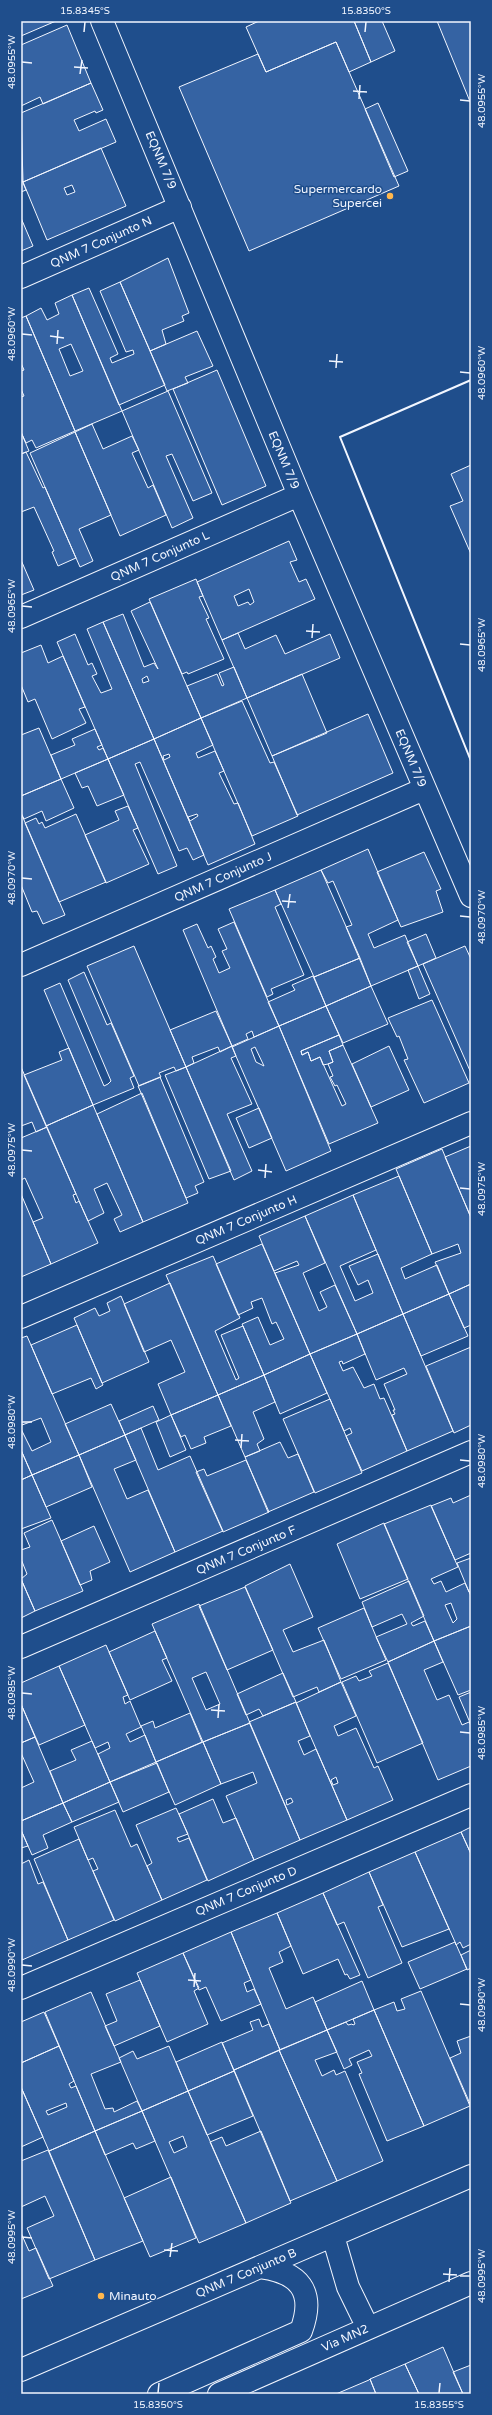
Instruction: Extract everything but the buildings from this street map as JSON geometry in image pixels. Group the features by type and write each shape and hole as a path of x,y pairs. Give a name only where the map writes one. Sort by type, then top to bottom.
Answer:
{"street":[{"name":"EQNM 7/9","path":"102,21 299,495 471,896"},
{"name":"QNM 7 Conjunto N","path":"21,277 180,207"},
{"name":"QNM 7 Conjunto L","path":"21,617 299,495"},
{"name":"QNM 7 Conjunto J","path":"21,964 424,789"},
{"name":"QNM 7 Conjunto H","path":"21,1317 471,1123"},
{"name":"QNM 7 Conjunto F","path":"21,1647 471,1452"},
{"name":"QNM 7 Conjunto D","path":"21,1988 471,1795"},
{"name":"QNM 7 Conjunto B","path":"21,2370 471,2176"},
{"path":"333,2236 348,2287 368,2328"},
{"path":"160,2394 301,2331 307,2315 304,2288 294,2278 279,2270 260,2267"},
{"name":"Via MN2","path":"219,2394 471,2283"}],"wall":[{"path":"471,380 340,437 471,761"}],"place":[{"name":"Supermercardo Supercei","path":"390,196"},
{"name":"Minauto","path":"101,2296"}]}
